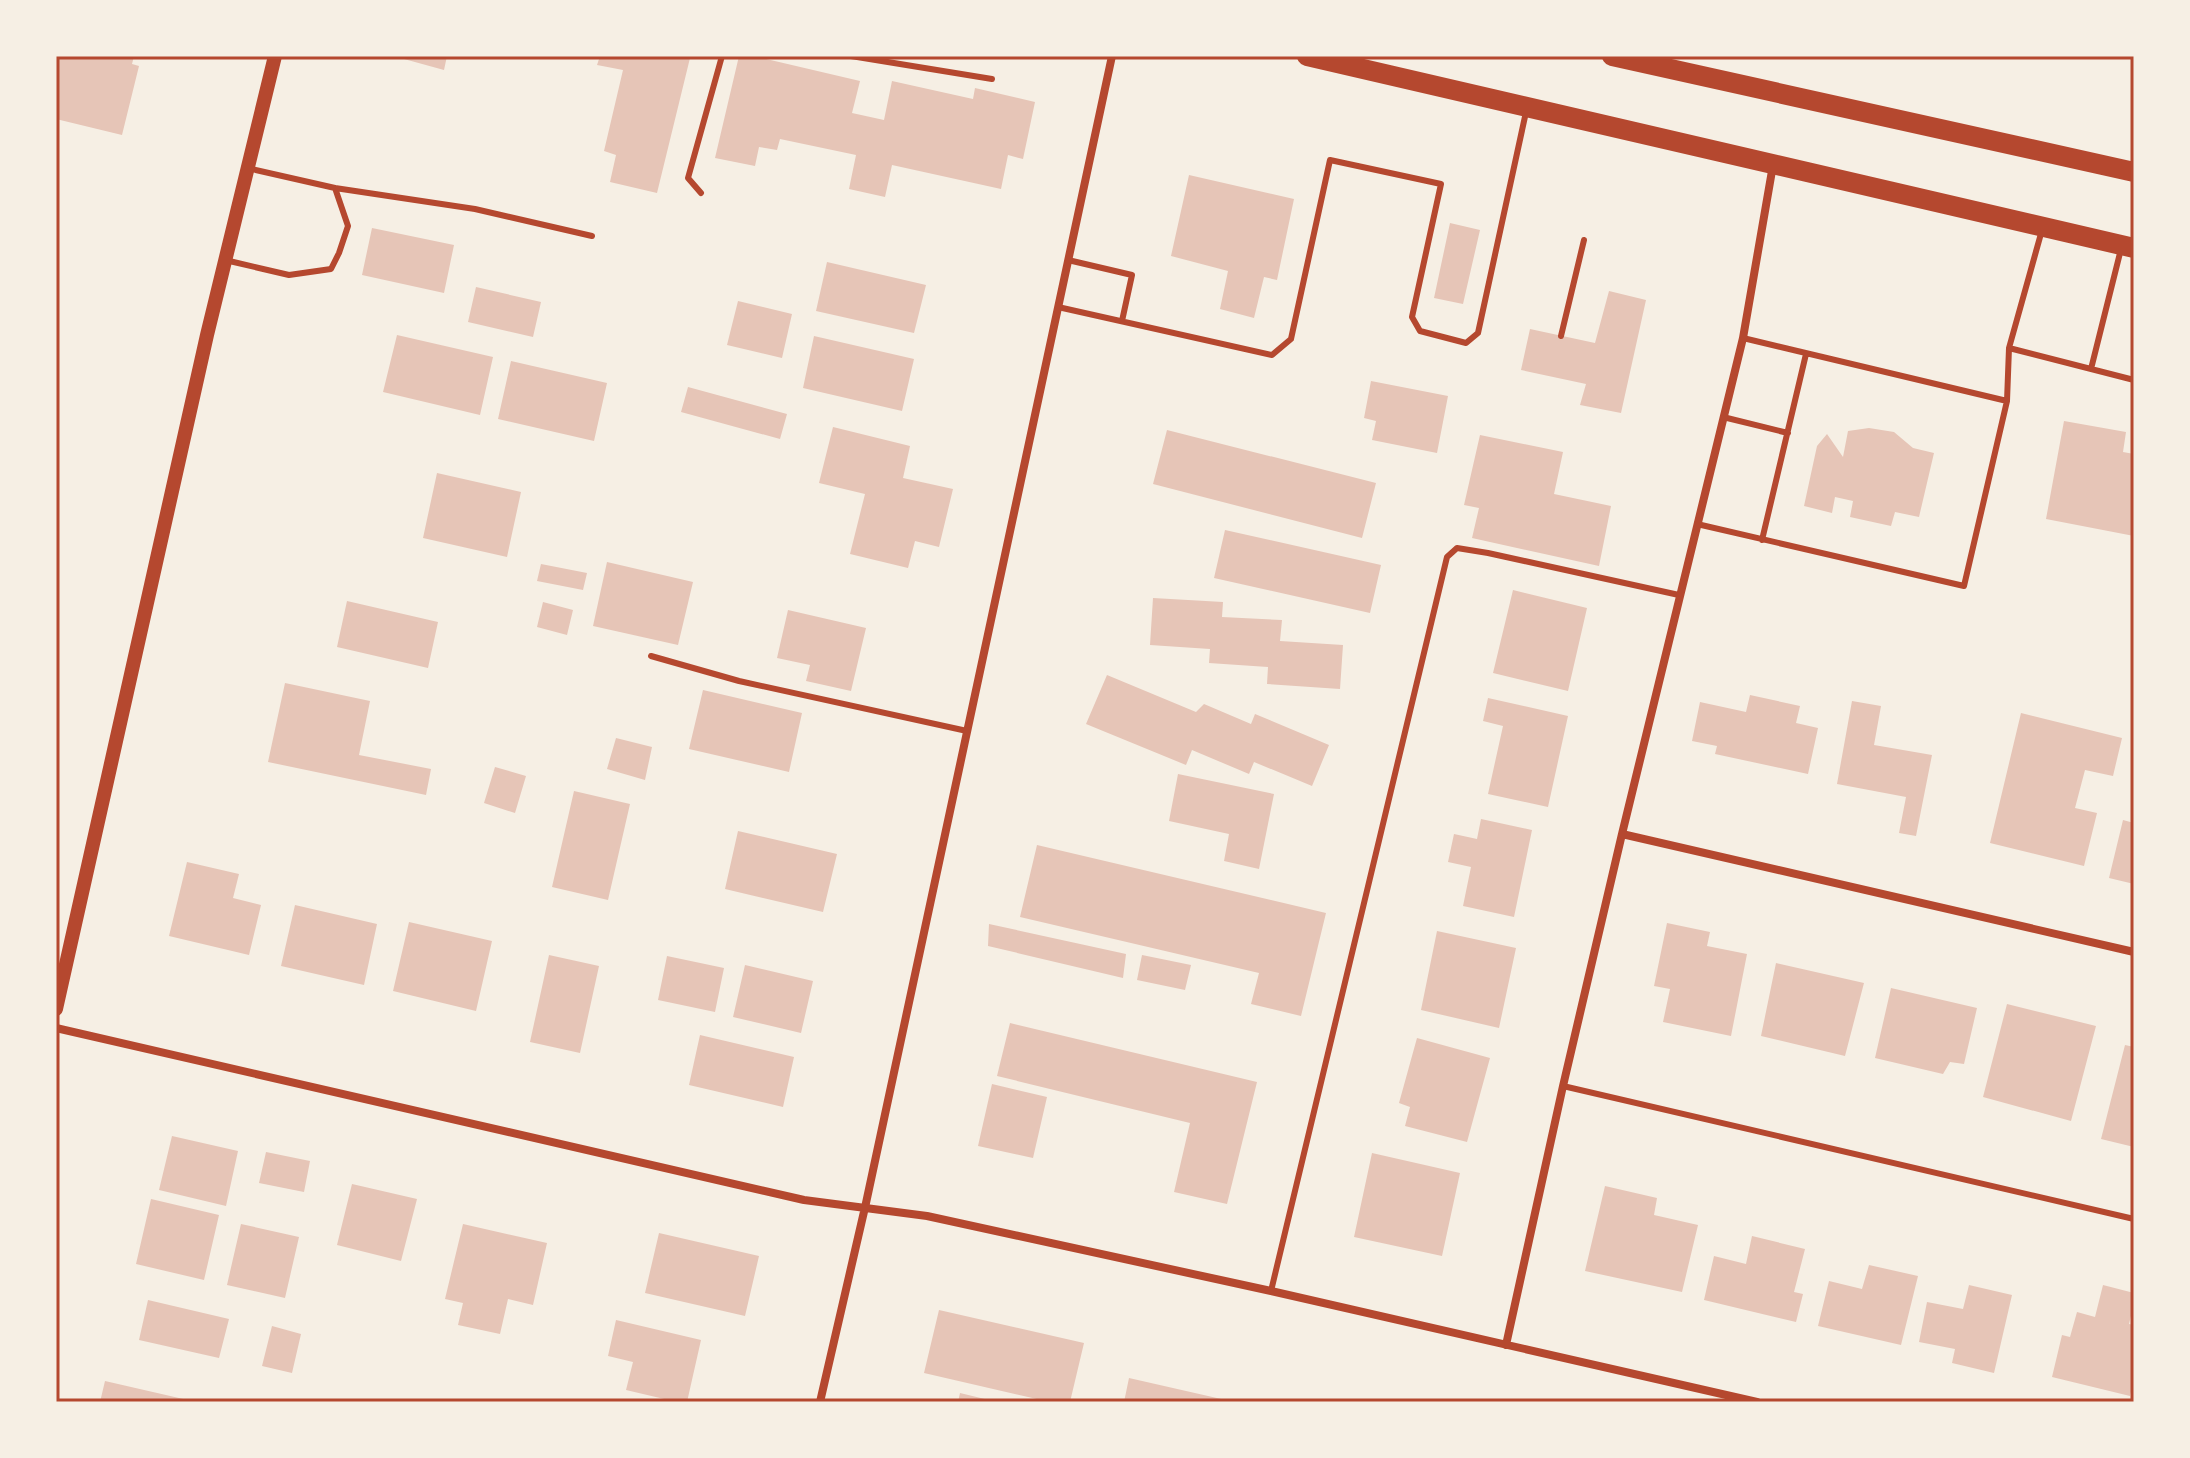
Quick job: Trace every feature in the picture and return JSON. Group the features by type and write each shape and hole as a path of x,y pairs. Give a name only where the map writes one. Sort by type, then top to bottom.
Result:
{"main road":[{"path":"1307,56 2128,247"},
{"path":"1612,56 2134,172"}],"street":[{"path":"56,1009 225,260 275,56"},
{"path":"820,1402 865,1208 1112,56"},
{"path":"1506,1345 1622,834 1743,338 1773,164"},
{"path":"1622,834 2134,952"},
{"path":"56,1028 789,1197 927,1216 1757,1402"}],"lane":[{"path":"701,193 688,178 722,56"},
{"path":"851,56 992,79"},
{"path":"1058,307 1272,355 1291,339 1330,160 1441,184 1412,317 1420,331 1466,343 1478,333 1528,107"},
{"path":"247,168 335,188 475,209 592,236"},
{"path":"225,260 289,275 331,269 348,226 335,188"},
{"path":"1697,524 1964,586 2007,401 2009,348 2042,227"},
{"path":"1561,336 1584,240"},
{"path":"2091,369 2128,247"},
{"path":"1068,260 1132,275 1122,321"},
{"path":"1743,338 2007,401"},
{"path":"2009,348 2134,380"},
{"path":"1762,540 1806,354"},
{"path":"1723,417 1788,433"},
{"path":"1271,1291 1447,557 1457,548 1488,553 1679,595"},
{"path":"651,656 739,681 967,731"},
{"path":"1563,1086 2134,1219"}],"building":[{"path":"56,56 134,56 132,64 139,66 122,135 56,119"},
{"path":"404,56 447,56 444,70 404,59"},
{"path":"600,56 690,58 657,193 610,182 616,155 604,151 623,70 597,65"},
{"path":"739,56 753,56 860,81 852,113 884,120 892,81 973,99 975,88 1035,102 1023,159 1008,155 1001,189 892,165 885,197 849,189 856,155 780,139 777,150 759,147 755,166 715,158"},
{"path":"1189,175 1294,199 1277,280 1264,277 1254,318 1220,309 1228,271 1171,256"},
{"path":"1450,223 1480,230 1463,304 1434,298"},
{"path":"372,228 454,245 444,293 362,275"},
{"path":"827,262 926,285 914,333 816,311"},
{"path":"476,287 541,302 533,337 468,322"},
{"path":"1609,291 1646,300 1621,413 1580,405 1586,384 1521,370 1530,329 1595,343"},
{"path":"738,301 792,314 782,358 727,345"},
{"path":"397,335 493,357 480,415 383,392"},
{"path":"814,336 914,359 902,411 803,388"},
{"path":"511,361 607,383 594,441 498,419"},
{"path":"1371,381 1448,396 1437,453 1372,440 1376,421 1364,418"},
{"path":"688,387 787,414 780,439 681,412"},
{"path":"2064,421 2126,432 2123,452 2134,454 2134,536 2046,519"},
{"path":"833,427 910,446 903,478 953,489 939,547 915,541 908,568 850,554 865,494 819,483"},
{"path":"1869,428 1894,432 1913,448 1934,453 1919,517 1895,512 1891,526 1850,517 1853,501 1835,497 1832,513 1804,506 1817,446 1827,434 1843,457 1848,431"},
{"path":"1167,430 1376,483 1362,538 1153,484"},
{"path":"1480,435 1563,452 1554,494 1611,506 1599,566 1472,538 1479,508 1464,505"},
{"path":"437,473 521,492 507,557 423,538"},
{"path":"1225,530 1381,565 1370,613 1214,578"},
{"path":"607,562 693,582 678,645 593,626"},
{"path":"541,564 587,573 583,590 537,581"},
{"path":"1513,590 1587,608 1568,691 1493,673"},
{"path":"1153,598 1223,602 1222,617 1282,620 1280,641 1343,645 1340,689 1267,684 1268,667 1209,663 1210,649 1150,645"},
{"path":"347,601 438,622 428,668 337,647"},
{"path":"543,602 573,610 567,635 537,627"},
{"path":"788,610 866,628 851,691 806,681 810,665 777,658"},
{"path":"1107,675 1196,712 1204,704 1251,724 1255,714 1329,745 1312,786 1254,762 1249,774 1192,750 1186,765 1086,724"},
{"path":"285,683 370,701 359,755 431,769 426,795 268,762"},
{"path":"703,690 802,713 789,772 689,749"},
{"path":"1750,695 1800,706 1796,723 1818,728 1808,774 1715,754 1717,746 1692,741 1700,702 1746,712"},
{"path":"1488,698 1568,716 1548,807 1488,794 1503,726 1483,721"},
{"path":"1852,701 1881,706 1874,745 1932,755 1916,836 1899,833 1906,797 1837,784"},
{"path":"2021,713 2122,738 2113,776 2085,770 2075,808 2097,813 2084,866 1990,843"},
{"path":"616,738 652,747 645,780 607,769"},
{"path":"495,767 526,776 515,813 484,803"},
{"path":"1178,774 1274,794 1259,869 1224,861 1229,834 1169,821"},
{"path":"574,791 630,804 608,900 552,887"},
{"path":"1481,819 1532,830 1514,917 1463,906 1471,867 1448,862 1454,834 1477,839"},
{"path":"2123,820 2134,823 2134,884 2109,878"},
{"path":"738,831 837,854 823,912 725,889"},
{"path":"1037,845 1326,913 1301,1016 1251,1004 1259,973 1020,917"},
{"path":"187,862 239,874 233,898 261,905 249,955 169,936"},
{"path":"295,905 377,924 364,985 281,966"},
{"path":"409,922 492,941 476,1011 393,991"},
{"path":"1667,923 1710,932 1707,946 1747,954 1731,1036 1663,1022 1670,989 1654,986"},
{"path":"989,924 1126,954 1123,978 988,946"},
{"path":"1437,931 1516,948 1499,1028 1421,1010"},
{"path":"549,955 599,966 580,1053 530,1042"},
{"path":"1142,955 1191,965 1185,990 1137,980"},
{"path":"667,956 724,968 715,1012 658,1000"},
{"path":"1776,963 1864,983 1845,1056 1761,1036"},
{"path":"745,965 813,981 801,1033 733,1017"},
{"path":"1891,988 1977,1008 1964,1064 1950,1062 1943,1074 1875,1058"},
{"path":"2007,1004 2096,1026 2071,1121 1983,1097"},
{"path":"1010,1023 1257,1082 1227,1204 1174,1192 1190,1123 997,1076"},
{"path":"700,1035 794,1057 783,1107 689,1085"},
{"path":"1417,1038 1490,1058 1467,1142 1405,1126 1410,1107 1399,1103"},
{"path":"2125,1045 2134,1047 2134,1147 2101,1139"},
{"path":"992,1084 1047,1097 1033,1158 978,1146"},
{"path":"172,1136 238,1151 226,1206 159,1190"},
{"path":"266,1152 310,1161 304,1192 259,1183"},
{"path":"1372,1153 1460,1173 1442,1256 1354,1237"},
{"path":"352,1184 417,1199 401,1261 337,1245"},
{"path":"1605,1186 1657,1198 1654,1215 1698,1225 1682,1292 1585,1271"},
{"path":"151,1199 219,1215 204,1280 136,1264"},
{"path":"241,1224 299,1237 285,1298 227,1285"},
{"path":"463,1224 547,1243 533,1305 508,1299 500,1334 458,1325 463,1303 445,1299"},
{"path":"659,1233 759,1256 745,1316 645,1293"},
{"path":"1752,1236 1805,1249 1794,1292 1803,1294 1796,1322 1704,1300 1714,1256 1746,1264"},
{"path":"1869,1265 1918,1276 1901,1345 1818,1326 1829,1281 1862,1289"},
{"path":"1969,1285 2012,1295 1994,1373 1952,1363 1955,1349 1919,1342 1927,1302 1963,1309"},
{"path":"2103,1285 2134,1293 2129,1324 2134,1325 2134,1378 2130,1396 2052,1377 2062,1335 2070,1337 2077,1312 2095,1317"},
{"path":"148,1300 229,1319 219,1358 139,1340"},
{"path":"939,1310 1084,1343 1070,1402 1050,1402 924,1373"},
{"path":"616,1320 701,1340 687,1402 626,1390 633,1362 608,1356"},
{"path":"272,1326 301,1334 292,1373 262,1366"},
{"path":"1129,1378 1230,1401 1124,1402"},
{"path":"105,1381 192,1401 100,1402"},
{"path":"960,1393 993,1401 958,1402"}]}
